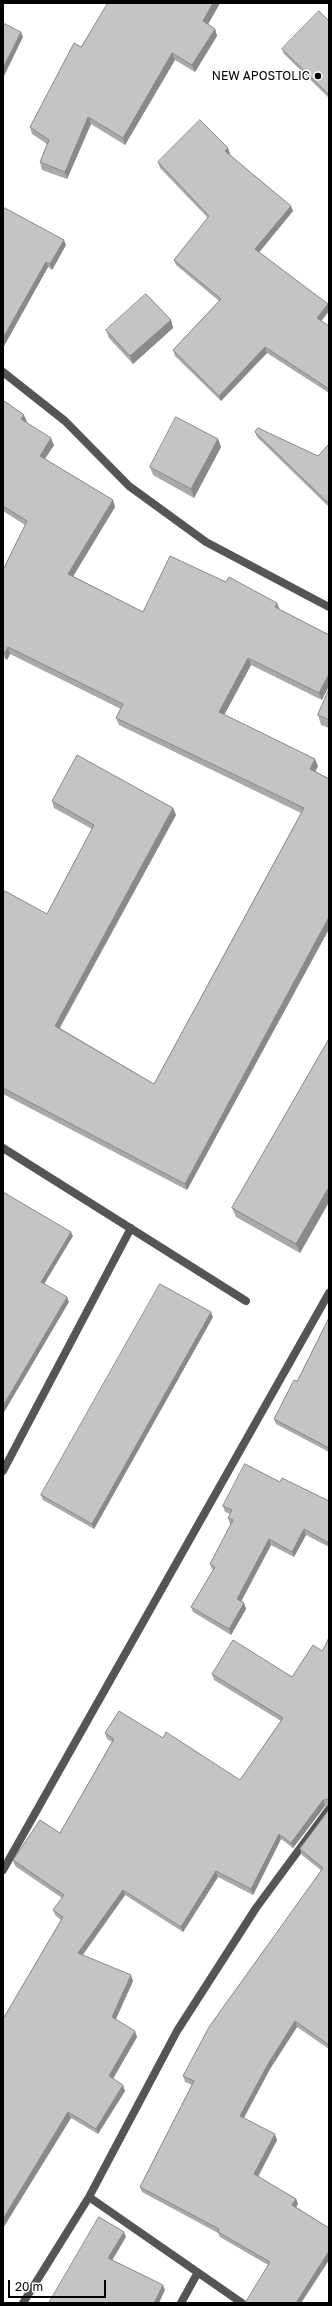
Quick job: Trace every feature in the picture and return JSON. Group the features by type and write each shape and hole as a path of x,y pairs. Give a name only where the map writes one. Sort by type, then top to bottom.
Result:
{"street":[{"path":"3,372 65,421 129,486 200,537 329,607"},
{"path":"3,1148 246,1301"},
{"path":"3,1471 131,1228"},
{"path":"3,1870 329,1293"},
{"path":"23,2303 89,2197 177,2031 256,1908 326,1820 329,1809"},
{"path":"89,2197 197,2274 242,2303"},
{"path":"181,2303 197,2274"}],"building":[{"path":"108,3 213,3 203,21 215,29 192,65 172,53 123,138 88,117 65,172 40,162 49,140 30,127 74,43 81,47"},
{"name":"NEW APOSTOLIC","path":"319,11 329,21 329,95 282,49"},
{"path":"3,23 21,32 3,68"},
{"path":"200,120 228,148 225,151 291,206 255,249 328,304 317,318 329,326 329,389 265,347 219,396 173,350 221,299 174,260 209,216 158,162"},
{"path":"3,207 64,240 50,264 46,262 3,338"},
{"path":"146,294 171,320 130,356 106,330"},
{"path":"3,400 24,415 21,419 51,438 40,456 113,500 68,574 143,612 170,556 226,582 229,577 277,603 275,607 329,635 329,674 319,693 248,658 219,712 315,759 310,769 329,779 329,917 185,1184 3,1088 3,895 5,891 47,914 94,825 52,801 77,755 173,808 55,1026 154,1084 304,808 116,718 123,704 8,647 5,653 3,652 3,570 27,521 3,506"},
{"path":"176,417 218,439 191,489 150,467"},
{"path":"258,428 318,456 329,444 329,502 326,501 255,432"},
{"path":"329,689 329,720 318,715"},
{"path":"329,1039 329,1187 296,1244 232,1208"},
{"path":"3,1192 71,1232 41,1282 67,1297 3,1406"},
{"path":"160,1284 211,1312 92,1524 41,1495"},
{"path":"329,1318 329,1448 274,1419 294,1380 297,1381"},
{"path":"245,1464 280,1482 282,1478 329,1501 329,1543 304,1529 292,1552 269,1539 237,1599 244,1603 229,1629 191,1607 215,1567 210,1564 233,1520 228,1518 232,1510 223,1506"},
{"path":"329,1638 329,1799 323,1800 291,1843 279,1834 251,1889 216,1871 181,1927 123,1890 78,1953 131,1975 112,2017 135,2031 109,2076 123,2085 96,2129 68,2112 3,2219 3,2019 63,1917 53,1910 64,1895 13,1860 40,1820 60,1833 114,1739 105,1733 119,1711 163,1738 166,1732 240,1780 283,1718 212,1674 233,1640 292,1677 313,1645 322,1651"},
{"path":"329,1810 329,2045 295,2021 268,2064 240,2116 275,2134 254,2174 296,2199 292,2205 329,2228 329,2251 296,2303 245,2303 270,2262 218,2232 219,2229 140,2187 194,2081 183,2076 209,2027 323,1868 300,1849"},
{"path":"99,2217 124,2232 108,2258 163,2285 154,2303 49,2303"}],"place":[{"name":"NEW APOSTOLIC","path":"318,76"}]}
